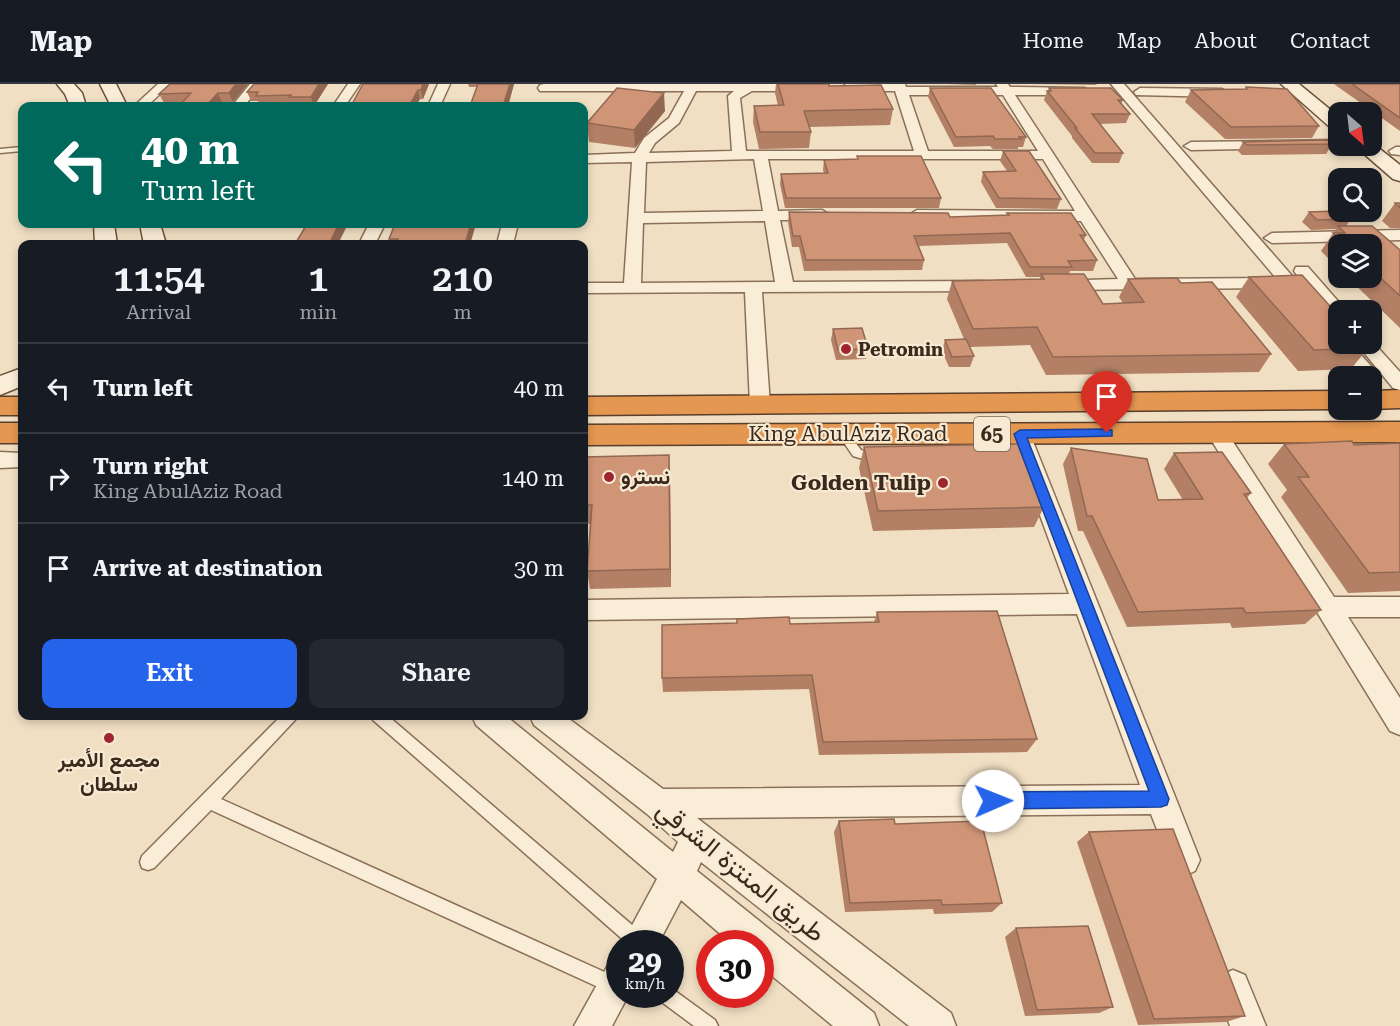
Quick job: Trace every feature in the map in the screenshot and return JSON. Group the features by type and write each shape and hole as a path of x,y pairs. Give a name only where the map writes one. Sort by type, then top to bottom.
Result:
{"highway":[{"path":"1382,400 1400,399"},
{"name":"King AbulAziz Road","path":"588,406 1328,400"},
{"path":"0,406 18,406"},
{"name":"King AbulAziz Road","path":"588,435 843,434 1019,442 1217,433 1400,432"},
{"path":"0,433 18,433"}],"main road":[{"path":"65,84 73,93 76,102"},
{"path":"108,84 117,102"},
{"path":"1295,89 1328,104"},
{"path":"1295,89 1328,116"},
{"path":"1382,140 1399,152"},
{"path":"1376,156 1400,175"},
{"path":"0,386 18,378"}],"street":[{"path":"145,102 165,84"},
{"path":"241,102 257,84"},
{"path":"342,102 354,84"},
{"path":"436,102 444,84"},
{"path":"739,155 734,96 750,86"},
{"path":"543,90 750,86 1004,87 1232,93"},
{"path":"632,287 639,159 649,141 674,120 692,87"},
{"path":"900,87 923,156"},
{"path":"1004,87 1130,285"},
{"path":"1121,89 1191,146 1206,162"},
{"path":"1121,89 1328,327"},
{"path":"1191,146 1328,144"},
{"path":"588,159 739,155 1047,155"},
{"path":"760,156 785,287"},
{"path":"636,218 840,215"},
{"path":"899,215 1086,216"},
{"path":"1328,235 1268,233 1328,301"},
{"path":"1382,236 1400,235"},
{"path":"1382,245 1393,255"},
{"path":"1047,285 1312,283"},
{"path":"588,288 999,286"},
{"path":"753,287 760,405"},
{"path":"1350,354 1360,366"},
{"path":"1374,354 1400,384"},
{"path":"1382,384 1400,395"},
{"path":"1217,433 1400,722"},
{"path":"1019,442 1085,604 1194,885"},
{"path":"0,460 18,460"},
{"path":"588,610 1085,604"},
{"path":"1327,607 1400,607"},
{"path":"491,720 606,813 743,930"},
{"name":"طريق المنتزة الشرقي","path":"549,720 658,804 697,839 939,1026"},
{"path":"658,804 1161,799"},
{"path":"646,930 697,839"},
{"path":"774,955 861,1026"},
{"path":"1223,961 1248,1026"},
{"path":"592,1026 606,1001"}],"lane":[{"path":"0,151 18,149"},
{"path":"843,434 857,453 874,459 885,459"},
{"path":"148,862 286,720"},
{"path":"383,720 624,930"},
{"path":"209,801 606,976"},
{"path":"684,1008 709,1026"}],"building":[{"path":"170,84 236,84 229,93 218,93 210,102 183,102 191,93 159,94"},
{"path":"254,84 319,84 311,97 289,97 291,95 256,96 258,92 247,92"},
{"path":"363,84 423,84 411,102 353,102"},
{"path":"478,84 510,84 504,102 471,102"},
{"path":"778,84 881,85 893,109 804,111 811,132 760,132 754,106 784,105"},
{"path":"1352,84 1400,84 1400,118 1382,105 1382,102 1377,102"},
{"path":"1246,87 1287,89 1319,126 1231,127 1191,90 1247,89"},
{"path":"617,88 664,93 634,130 588,122"},
{"path":"930,88 991,88 1026,137 995,139 993,136 956,137"},
{"path":"1049,88 1111,88 1123,100 1118,100 1130,114 1092,114 1123,153 1095,153 1047,91 1051,91"},
{"path":"1328,140 1328,144 1247,145 1243,142"},
{"path":"1003,151 1029,151 1061,199 999,198 983,172 1016,171"},
{"path":"857,156 921,156 941,198 786,198 781,174 828,173 824,160 858,159"},
{"path":"1328,211 1328,220 1317,220 1309,212"},
{"path":"789,212 948,213 950,217 1009,215 1007,213 1071,213 1086,235 1080,235 1097,260 1068,261 1072,267 1030,267 1010,233 914,236 924,260 806,260 800,236 793,236"},
{"path":"1338,226 1372,226 1381,234 1333,233 1345,233"},
{"path":"305,228 337,228 331,240 297,240"},
{"path":"393,228 470,228 466,240 389,239"},
{"path":"1382,235 1400,250 1400,296 1382,279"},
{"path":"1041,274 1084,274 1103,304 1144,302 1128,279 1177,278 1181,283 1212,282 1271,354 1053,357 1037,327 973,329 952,281 1044,279"},
{"path":"1302,275 1328,304 1328,349 1314,350 1249,277"},
{"path":"862,328 868,349 838,350 833,329"},
{"path":"966,339 974,356 952,357 945,340"},
{"path":"1352,441 1354,445 1400,443 1400,572 1369,573 1298,477 1309,477 1284,444"},
{"path":"1018,444 1044,507 878,511 864,447"},
{"path":"1071,448 1147,459 1158,500 1203,499 1174,453 1222,452 1251,493 1244,494 1321,610 1246,613 1243,608 1138,612 1092,516 1087,516"},
{"path":"669,455 670,569 588,571 592,505 588,505 588,457"},
{"path":"997,611 1037,739 823,742 812,675 662,678 662,625 737,623 737,619 789,617 790,624 879,622 877,612"},
{"path":"894,819 895,824 981,821 1002,903 942,905 941,900 850,903 839,821"},
{"path":"1173,829 1245,1016 1154,1019 1089,832"},
{"path":"1088,926 1113,1007 1037,1010 1016,928"}],"place":[{"name":"Petromin","path":"846,349"},
{"name":"نسترو","path":"609,477"},
{"name":"Golden Tulip","path":"943,483"},
{"name":"مجمع الأمير سلطان","path":"109,738"}],"route":[{"path":"993,801 1161,799 1020,434 1107,433"}]}
